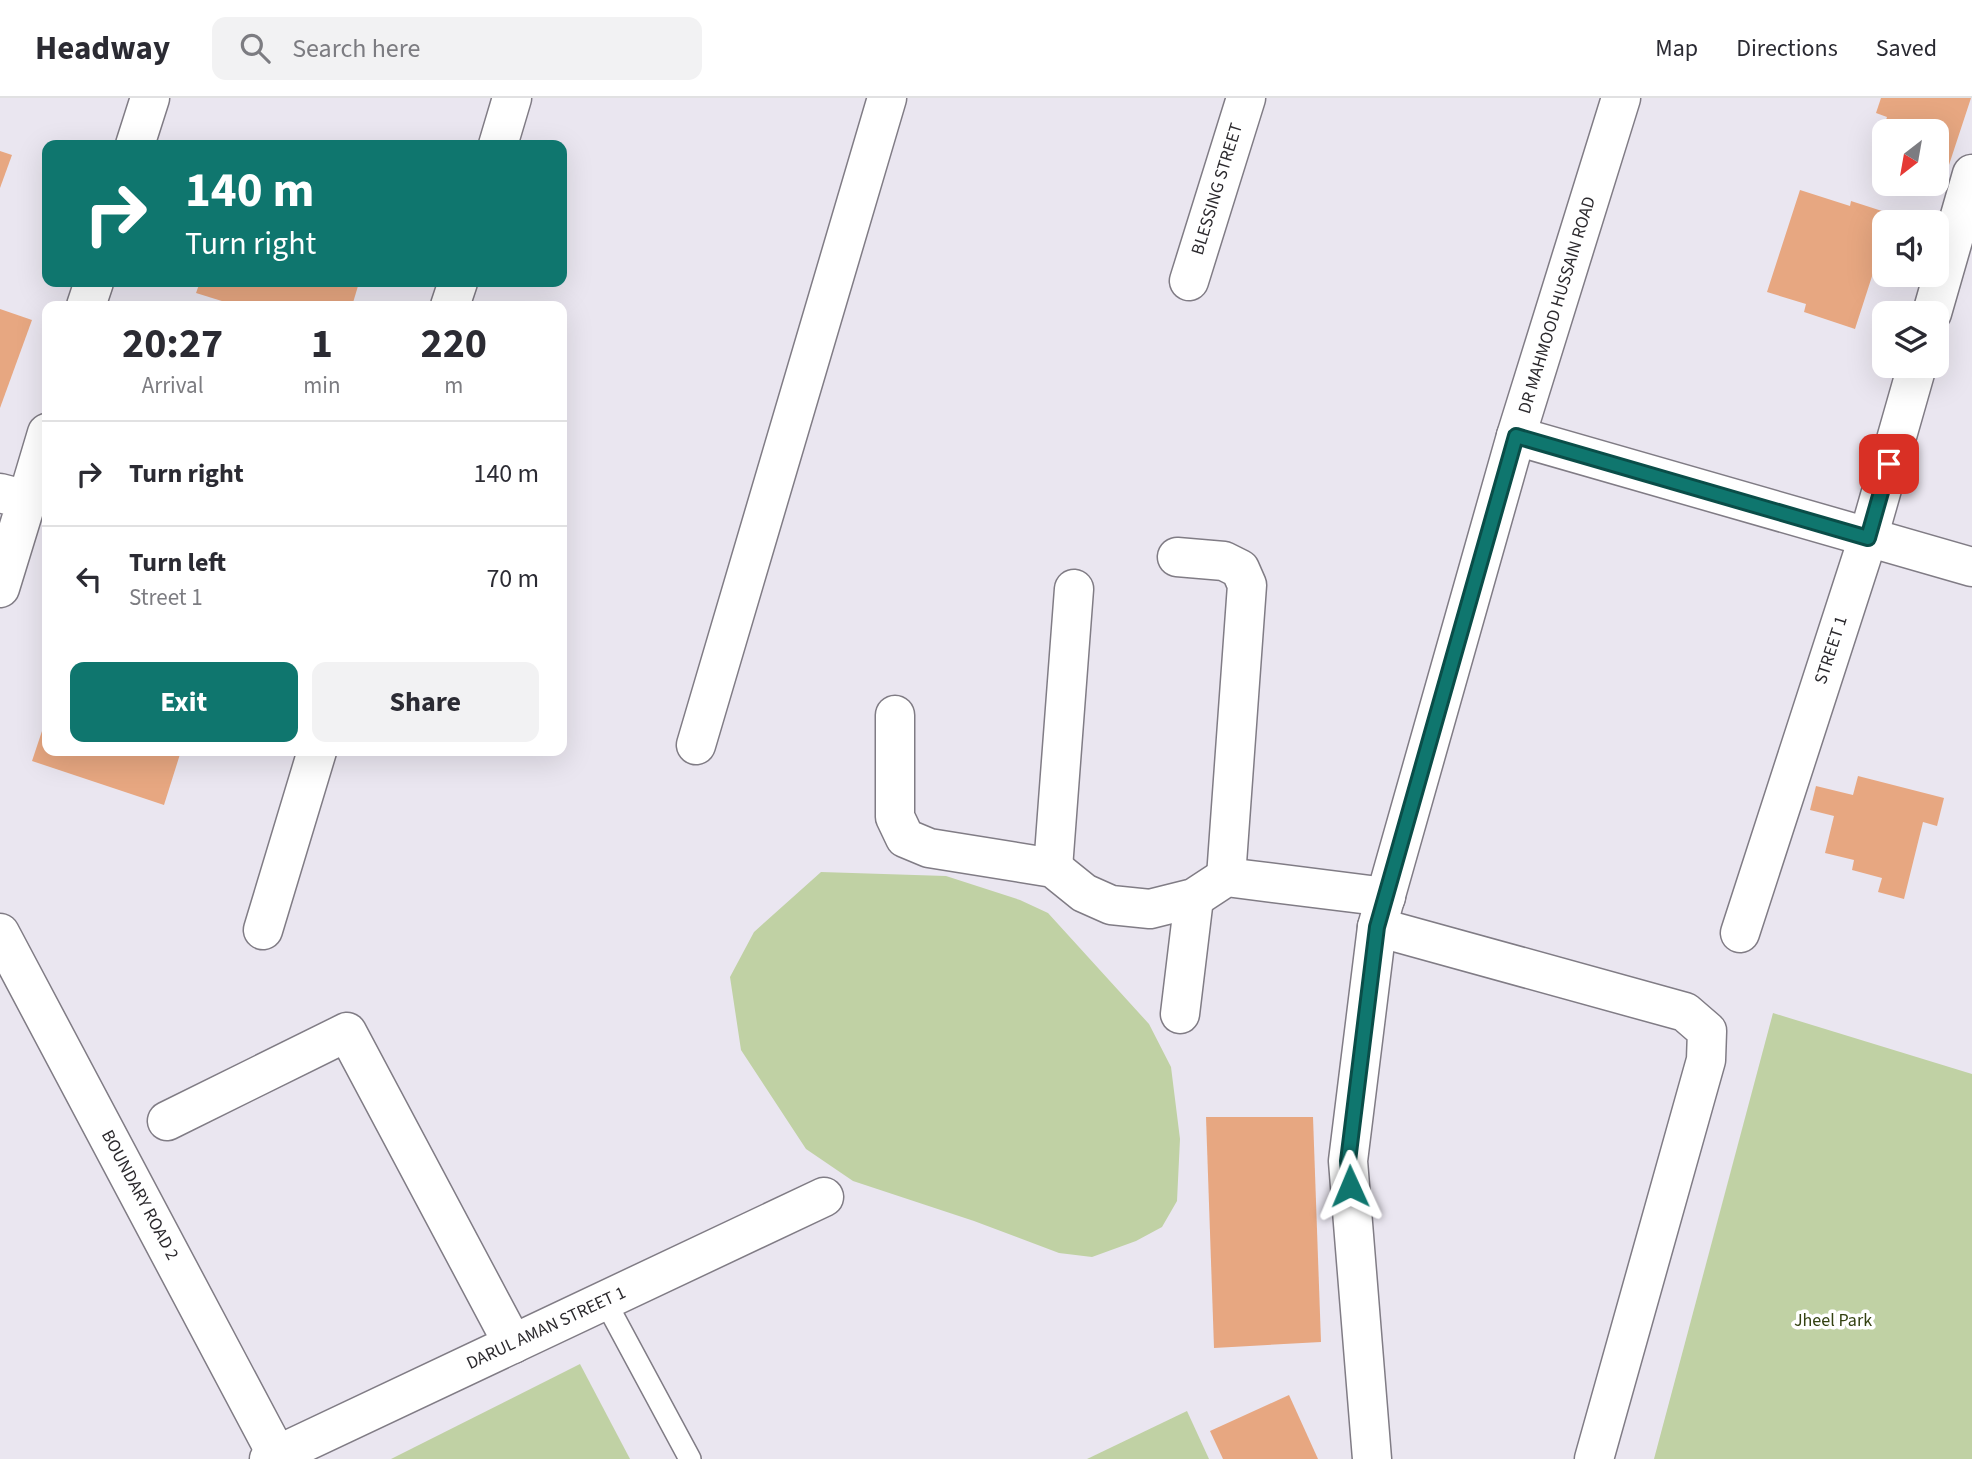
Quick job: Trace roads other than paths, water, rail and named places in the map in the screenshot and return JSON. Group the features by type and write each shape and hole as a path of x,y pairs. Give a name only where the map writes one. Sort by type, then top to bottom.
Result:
{"street":[{"path":"137,140 150,98"},
{"path":"499,140 512,98"},
{"path":"696,745 887,98"},
{"name":"BLESSING STREET","path":"1188,281 1246,98"},
{"name":"DR MAHMOOD HUSSAIN ROAD","path":"1372,1459 1348,1161 1382,912 1516,436 1620,98"},
{"path":"1935,301 1972,174"},
{"name":"STREET 1","path":"1740,933 1868,538 1914,378"},
{"path":"1516,436 1972,567"},
{"path":"2,566 13,496 42,442"},
{"path":"1177,557 1224,561 1240,569 1247,585 1226,877"},
{"path":"1053,868 1074,589"},
{"path":"895,715 895,817 905,838 929,848 1053,868 1084,892 1111,905 1150,909 1194,898 1226,877 1382,912 1685,1013 1707,1031 1706,1060 1594,1459"},
{"path":"264,930 316,756"},
{"path":"1180,1014 1194,898"},
{"name":"BOUNDARY ROAD 2","path":"5,953 275,1458"},
{"path":"167,1121 348,1032 513,1344"},
{"name":"DARUL AMAN STREET 1","path":"275,1458 824,1197"}],"lane":[{"path":"605,1301 690,1459"}],"park label":[{"name":"Jheel Park","path":"1833,1320"}]}
